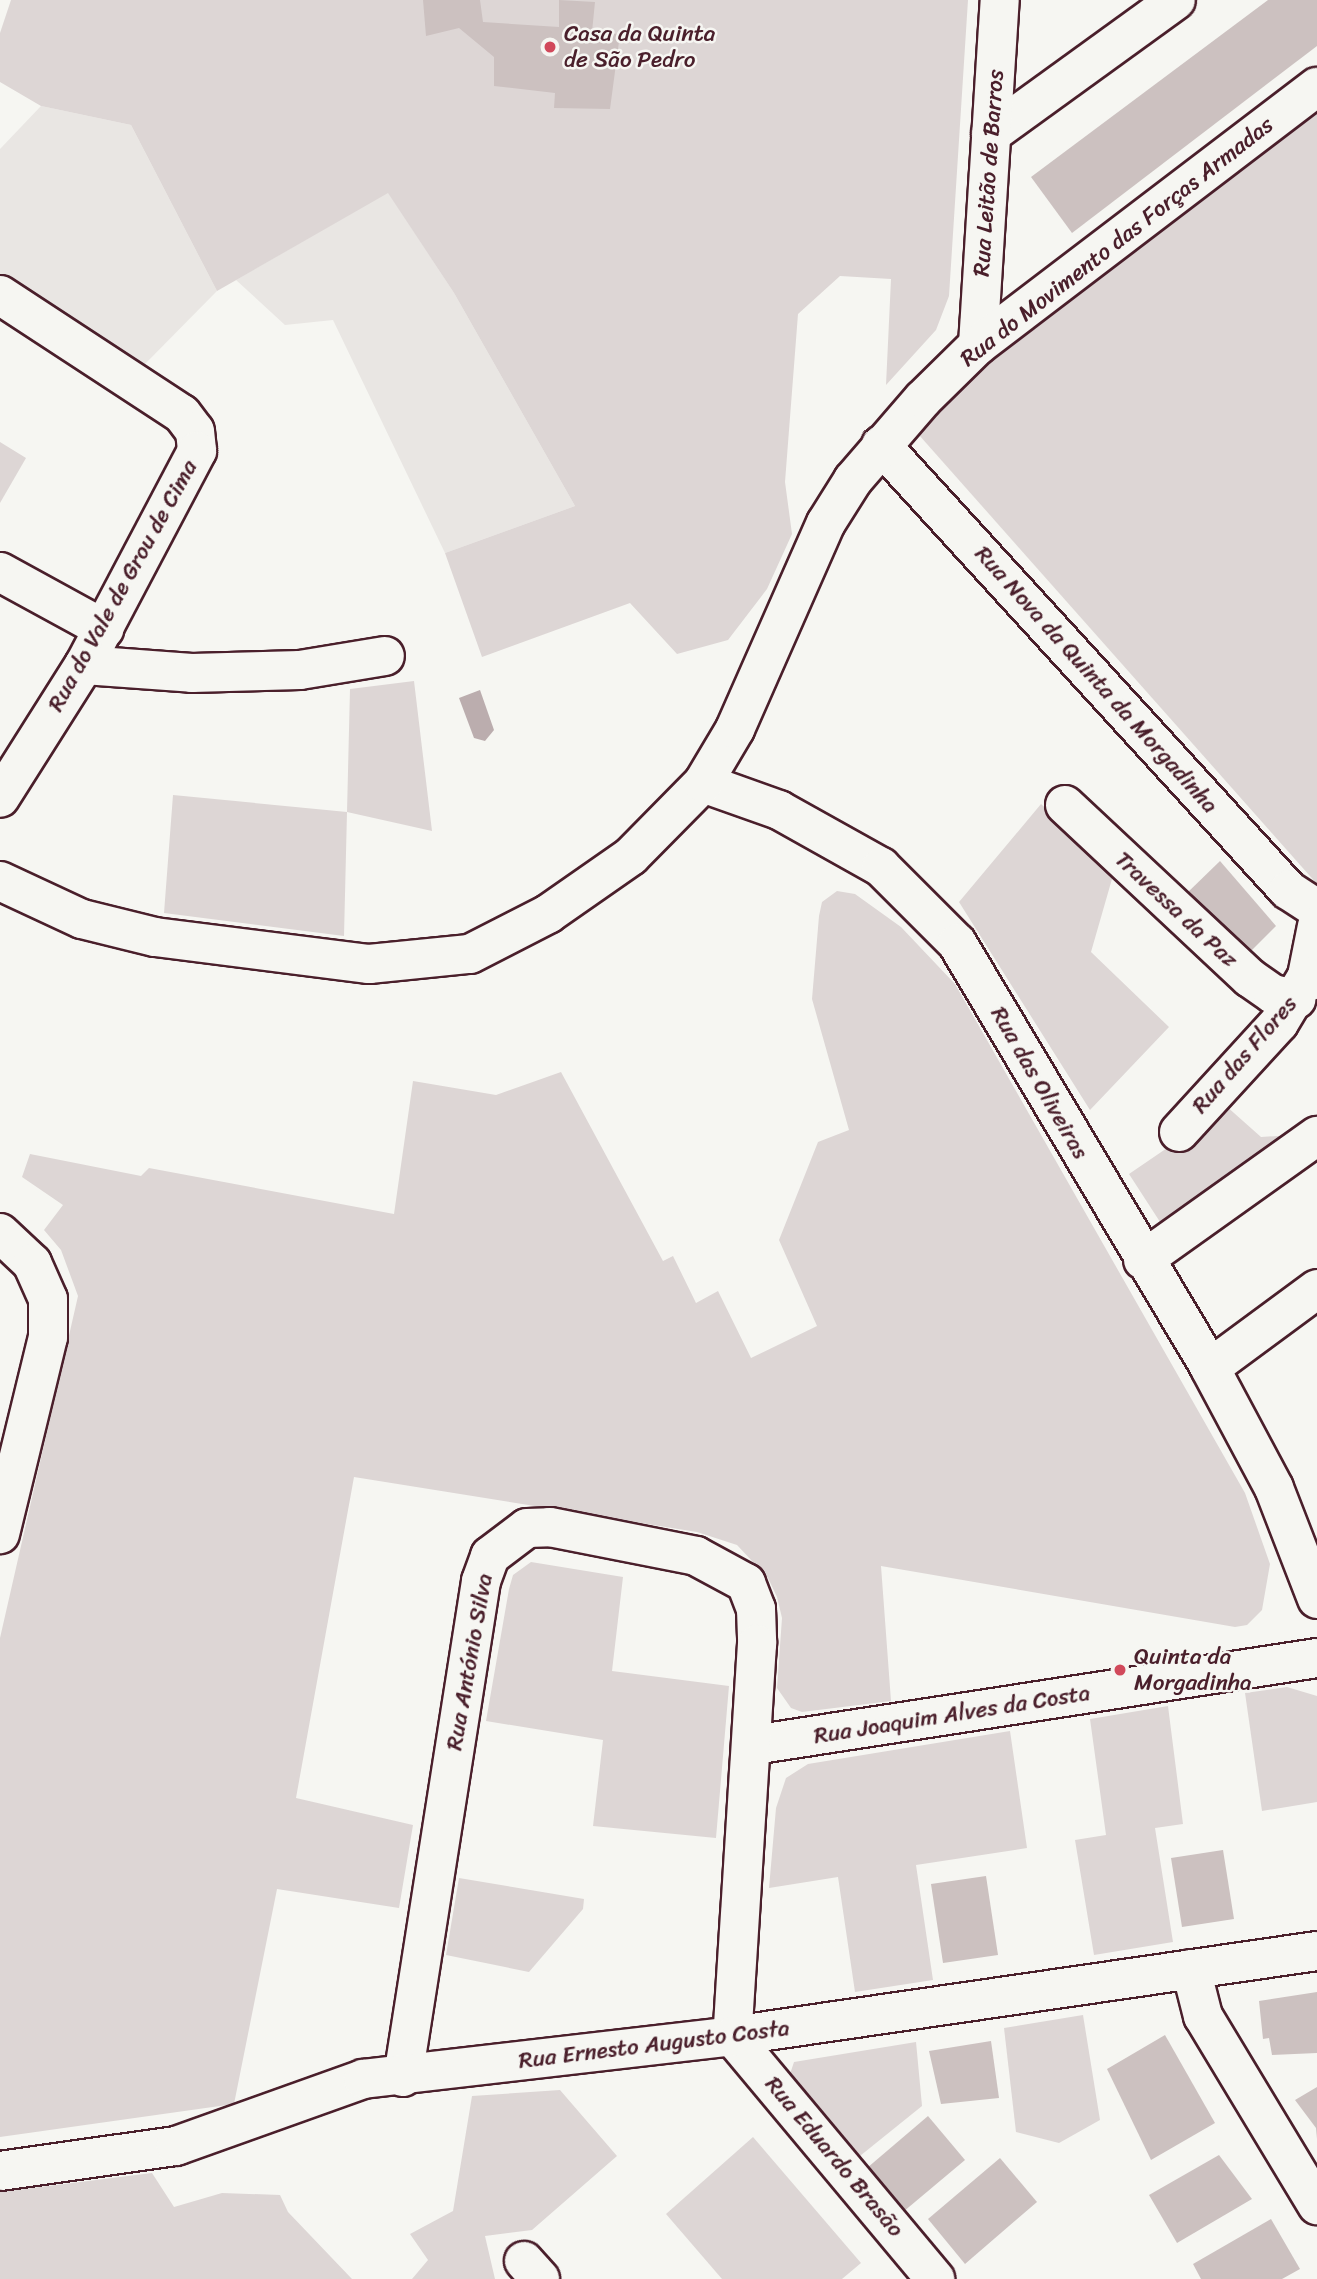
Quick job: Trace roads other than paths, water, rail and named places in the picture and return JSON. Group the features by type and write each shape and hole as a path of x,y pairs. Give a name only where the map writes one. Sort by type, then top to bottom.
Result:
{"street":[{"name":"Rua Leitão de Barros","path":"978,345 1000,0"},
{"path":"991,134 1176,0"},
{"name":"Rua do Movimento das Forças Armadas","path":"0,881 82,919 155,937 316,960 423,962 470,954 548,914 631,856 703,783 735,730 826,523 881,445 978,345 1317,87"},
{"name":"Rua do Vale de Grou de Cima","path":"0,295 182,414 195,431 191,471 84,665 0,799"},
{"name":"Rua Nova da Quinta da Morgadinha","path":"881,445 1289,890 1317,909"},
{"path":"0,572 104,629"},
{"path":"84,665 205,673 300,670 385,656"},
{"name":"Rua das Oliveiras","path":"703,783 779,810 881,867 957,943 1143,1260 1210,1368 1274,1488 1317,1599"},
{"name":"Travessa da Paz","path":"1065,806 1250,978 1273,994 1307,985"},
{"path":"1307,985 1317,926"},
{"name":"Rua das Flores","path":"1179,1132 1307,985"},
{"path":"1143,1260 1317,1136"},
{"path":"0,1233 32,1263 48,1299 48,1336 6,1486 0,1534"},
{"path":"1210,1368 1317,1289"},
{"name":"Rua das Oliveiras","path":"1274,1488 1317,1539"},
{"name":"Rua António Silva","path":"403,2077 481,1581 490,1556 507,1539 527,1528 550,1527 696,1556 746,1583 756,1609 753,1745 732,2036"},
{"name":"Rua Joaquim Alves da Costa","path":"753,1745 1317,1658"},
{"name":"Rua Ernesto Augusto Costa","path":"0,2171 176,2146 363,2079 403,2077 732,2036 1317,1951"},
{"path":"1191,1969 1203,2016 1317,2205"},
{"name":"Rua Eduardo Brasão","path":"732,2036 935,2279"}],"place":[{"name":"Casa da Quinta de São Pedro","path":"550,47"},
{"name":"Quinta da Morgadinha","path":"1120,1670"}]}
